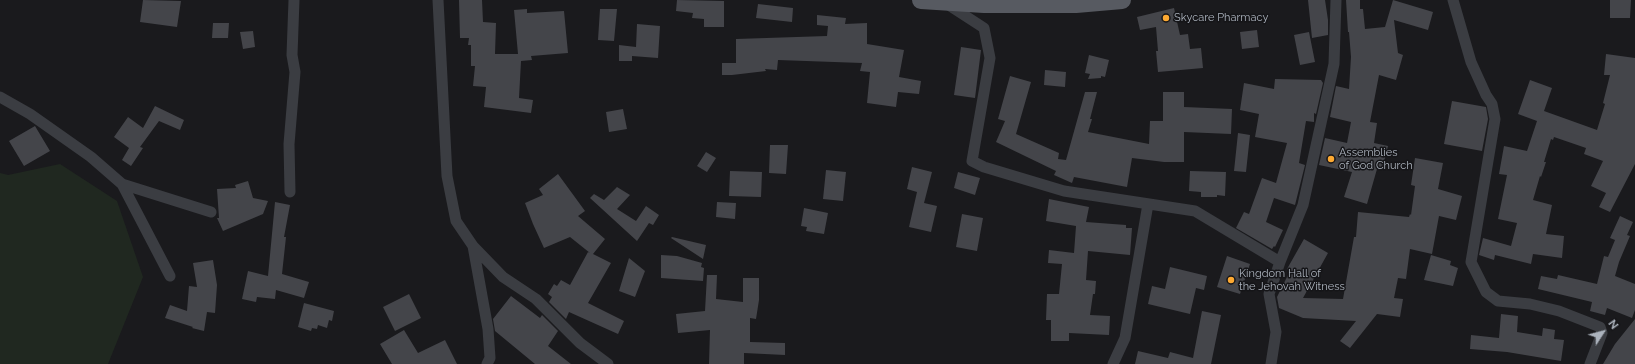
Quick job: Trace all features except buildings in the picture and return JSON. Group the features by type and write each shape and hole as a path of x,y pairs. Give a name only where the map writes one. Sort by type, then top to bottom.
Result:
{"main road":[{"path":"921,0 944,2 1076,4 1122,0"}],"street":[{"path":"290,192 289,144 295,72 292,55 294,0"},
{"path":"438,0 447,176 456,221 473,246 504,277 536,299 580,343 608,364"},
{"path":"1271,364 1276,332 1269,294 1303,205 1334,64 1336,0"},
{"path":"1453,0 1471,62 1486,95 1492,104 1495,119 1471,262 1486,292 1498,301 1530,304 1559,311 1600,327 1602,333 1590,364"},
{"path":"944,2 984,28 990,58 972,161 984,167 1064,191 1195,212 1280,262"},
{"path":"0,97 30,114 91,157 122,184 170,276"},
{"path":"122,184 211,212"},
{"path":"1113,364 1125,338 1148,204"},
{"path":"473,246 488,330 490,358 487,364"}],"shaded area":[{"path":"60,164 117,201 143,277 108,364 0,364 0,173 8,175"}],"place":[{"name":"Skycare Pharmacy","path":"1166,18"},
{"name":"Assemblies of God Church","path":"1331,159"},
{"name":"Kingdom Hall of the Jehovah Witness","path":"1231,280"}]}
